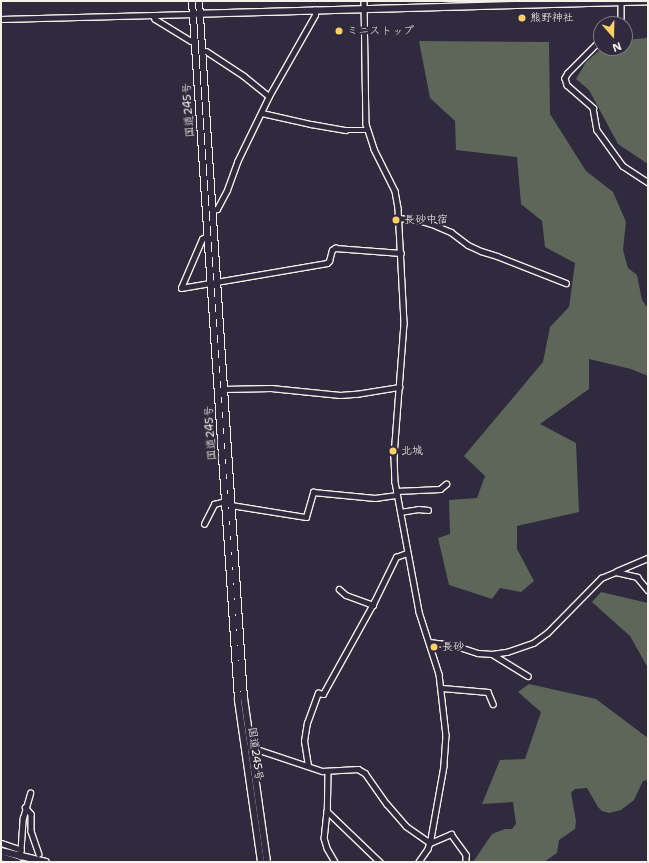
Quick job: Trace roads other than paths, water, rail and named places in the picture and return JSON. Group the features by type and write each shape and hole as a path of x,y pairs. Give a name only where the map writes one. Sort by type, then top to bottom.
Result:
{"highway":[{"name":"国道245号","path":"192,1 210,282 247,747 261,862"},
{"name":"国道245号","path":"199,1 217,280 228,504"},
{"name":"国道245号","path":"247,747 267,862"}],"main road":[{"path":"193,14 648,1"},
{"path":"1,851 19,860"},
{"path":"1,857 46,862"}],"street":[{"path":"364,1 364,107 367,130 395,191 399,218 404,323 394,456 397,493 419,612 437,665 442,688 445,748 430,843 419,862"},
{"path":"621,2 622,16"},
{"path":"212,210 217,208 227,190 237,162 269,96 315,15 315,10"},
{"path":"153,14 155,19 191,41"},
{"path":"1,19 193,14"},
{"path":"593,48 568,73 565,78 567,85 593,108 597,130 624,166 648,182"},
{"path":"206,50 244,76 269,96"},
{"path":"262,113 345,130 367,130"},
{"path":"399,218 432,224 451,232 468,245 481,251 566,283"},
{"path":"207,236 202,239 181,288 217,280 327,263 332,250 335,248 401,252"},
{"path":"223,389 271,388 340,395 399,387"},
{"path":"204,524 214,504 228,504 306,517 314,492 375,498 397,493 440,489 446,484"},
{"path":"400,512 418,509 428,510"},
{"path":"308,766 304,741 307,723 318,693 323,694 372,605 396,556 407,553"},
{"path":"429,642 453,645 478,653 492,654 519,649 533,644 547,633 601,578 648,558"},
{"path":"616,572 637,577 648,590"},
{"path":"339,589 346,595 372,605"},
{"path":"492,654 528,676"},
{"path":"442,688 488,692 493,704"},
{"path":"247,747 328,772 358,769 365,773 397,817 430,843"},
{"path":"328,772 327,811 324,838 327,848 336,862"},
{"path":"19,860 23,818 30,793"},
{"path":"25,807 31,814 31,831 39,854"},
{"path":"327,811 380,862"},
{"path":"430,843 451,834 466,855 466,862"},
{"path":"1,843 21,850"}],"place":[{"name":"熊野神社","path":"522,18"},
{"name":"ミニストップ","path":"339,31"},
{"name":"長砂中宿","path":"396,220"},
{"name":"北城","path":"393,451"},
{"name":"長砂","path":"434,647"}]}
